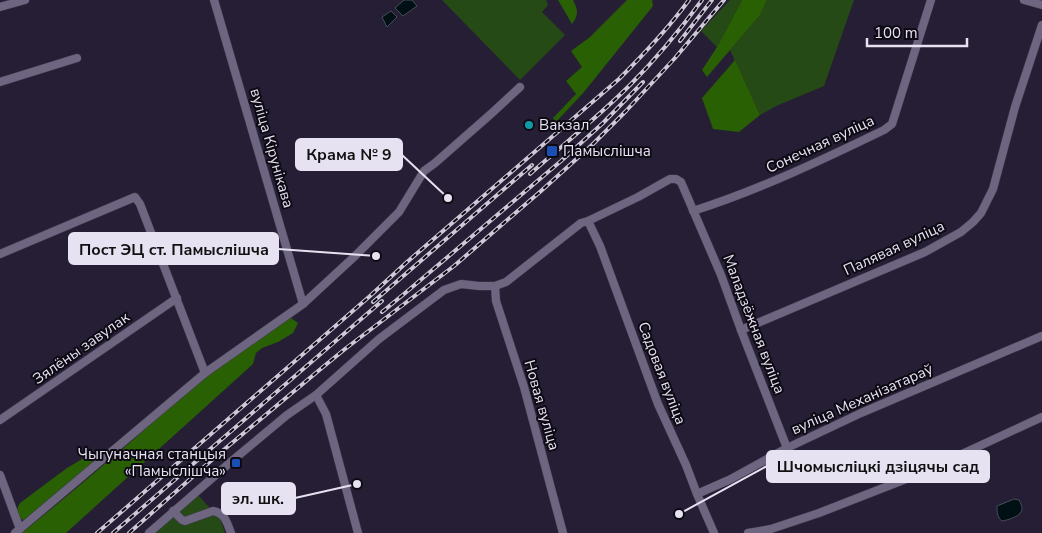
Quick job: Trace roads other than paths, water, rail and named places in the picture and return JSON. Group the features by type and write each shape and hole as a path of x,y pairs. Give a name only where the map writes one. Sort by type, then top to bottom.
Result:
{"street":[{"path":"0,7 25,0"},
{"name":"вуліца Кірунікава","path":"214,0 303,304"},
{"name":"Сонечная вуліца","path":"693,211 797,172 884,130 892,124 931,0"},
{"path":"1024,0 1042,5"},
{"name":"Палявая вуліца","path":"741,330 925,252 961,232 973,222 981,213 993,188 1015,107 1042,25"},
{"path":"0,82 77,58"},
{"path":"0,476 17,531 205,373 303,304 399,212 424,171 520,87"},
{"name":"Маладзёжная вуліца","path":"588,221 670,179 676,178 681,182 722,275 741,330 788,448"},
{"path":"0,254 135,197 140,204 205,373"},
{"path":"149,533 287,415 316,395 380,339 444,290 461,284 494,286 506,282 572,229 588,221"},
{"name":"Садовая вуліца","path":"588,221 600,246 658,404 714,533"},
{"name":"Новая вуліца","path":"494,286 496,300 524,387 563,533"},
{"name":"Зялёны завулак","path":"0,420 177,298"},
{"name":"вуліца Механізатараў","path":"697,494 731,479 788,448 861,413 1042,336"},
{"path":"316,395 326,414 358,533"},
{"path":"748,533 771,529 819,513 919,474 1042,417"},
{"path":"174,511 185,521 213,511 221,513 226,518 231,533"}],"railway":[{"path":"97,533 619,79 656,41 689,0"},
{"path":"530,174 594,119 650,65 702,0"},
{"path":"680,41 712,0"},
{"path":"129,533 214,458 323,367 454,266 541,191 626,111 675,58 724,0"},
{"path":"382,312 561,161 603,123 643,82"},
{"path":"373,302 532,165"},
{"path":"113,533 382,301"}],"place":[{"name":"Вакзал","path":"529,125"},
{"name":"Памыслішча","path":"552,151"},
{"name":"Крама № 9","path":"448,198"},
{"name":"Пост ЭЦ ст. Памыслішча","path":"376,256"},
{"name":"Чыгуначная станцыя «Памыслішча»","path":"236,463"},
{"name":"эл. шк.","path":"357,484"},
{"name":"Шчомысліцкі дзіцячы сад","path":"679,514"}]}
